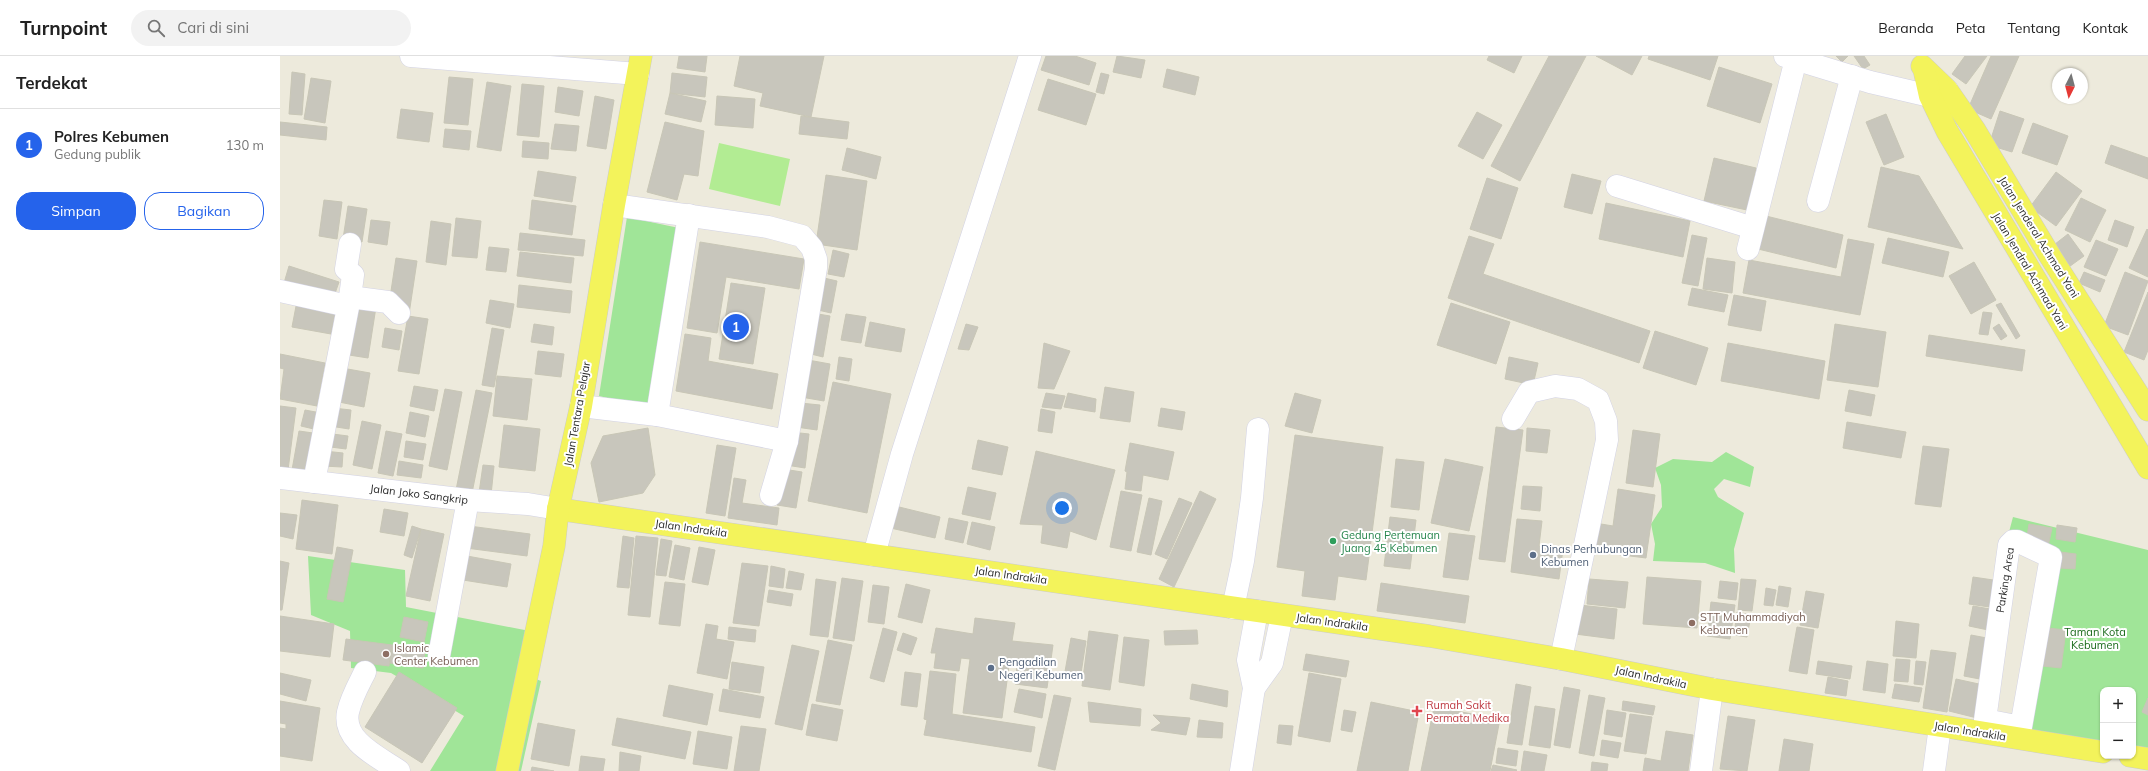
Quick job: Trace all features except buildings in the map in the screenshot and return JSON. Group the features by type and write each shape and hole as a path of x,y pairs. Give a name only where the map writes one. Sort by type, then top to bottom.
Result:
{"main road":[{"name":"Jalan Jenderal Achmad Yani","path":"1920,62 1938,93 1974,129 2050,256 2148,410"},
{"name":"Jalan Tentara Pelajar","path":"507,771 554,546 558,509 581,406 582,387 640,65"},
{"name":"Jalan Jendral Achmad Yani","path":"1938,93 1948,131 2148,468"},
{"name":"Jalan Indrakila","path":"558,509 1429,636 1561,659 1712,689 1940,726 2002,730 2100,751"},
{"path":"2136,757 2148,759"}],"street":[{"path":"412,56 640,65"},
{"path":"874,555 902,454 1030,56"},
{"path":"1748,249 1790,58 1852,76 1938,93"},
{"path":"1818,201 1852,76"},
{"path":"1617,186 1753,228"},
{"path":"614,205 768,227 802,236 812,248 816,259 816,268 787,440 771,495"},
{"path":"657,415 689,215"},
{"path":"314,482 353,275 346,269 350,244"},
{"path":"280,292 349,301 388,302 399,314"},
{"path":"1513,419 1529,392 1556,386 1578,389 1598,400 1606,421 1607,440 1561,659"},
{"path":"581,406 657,415 787,440"},
{"path":"1233,608 1243,560 1252,498 1258,429"},
{"name":"Jalan Joko Sangkrip","path":"280,478 468,500 528,504 558,509"},
{"path":"438,656 468,500"},
{"name":"Parking Area","path":"2013,541 2017,541 2051,557 2023,726 2002,730 1985,719 2009,545 2013,541"},
{"path":"1241,771 1254,688 1248,660 1257,611"},
{"path":"1254,688 1272,663 1282,615"},
{"path":"365,672 348,710 347,722 352,736 399,771"},
{"path":"1701,771 1712,689"},
{"path":"1934,771 1940,726"}],"green space":[{"path":"719,143 790,159 780,206 709,189"},
{"path":"627,217 679,228 653,409 599,396"},
{"path":"1726,452 1754,467 1750,487 1724,479 1714,489 1718,497 1744,513 1734,549 1735,573 1705,563 1653,561 1655,544 1651,524 1662,507 1661,485 1655,468 1673,459 1712,462"},
{"name":"Taman Kota Kebumen","path":"2013,517 2148,550 2148,751 2136,749 2136,687 2100,687 2100,742 2029,730 2055,554 2009,532"},
{"path":"308,556 405,570 406,607 545,634 536,679 541,681 521,771 430,771 464,716 391,673 351,668 350,631 311,615"}],"place":[{"name":"Polres Kebumen","path":"736,327"},
{"name":"Gedung Pertemuan Juang 45 Kebumen","path":"1333,541"},
{"name":"Dinas Perhubungan Kebumen","path":"1533,555"},
{"name":"STT Muhammadiyah Kebumen","path":"1692,623"},
{"name":"Islamic Center Kebumen","path":"386,654"},
{"name":"Pengadilan Negeri Kebumen","path":"991,668"},
{"name":"Rumah Sakit Permata Medika","path":"1417,711"}]}
